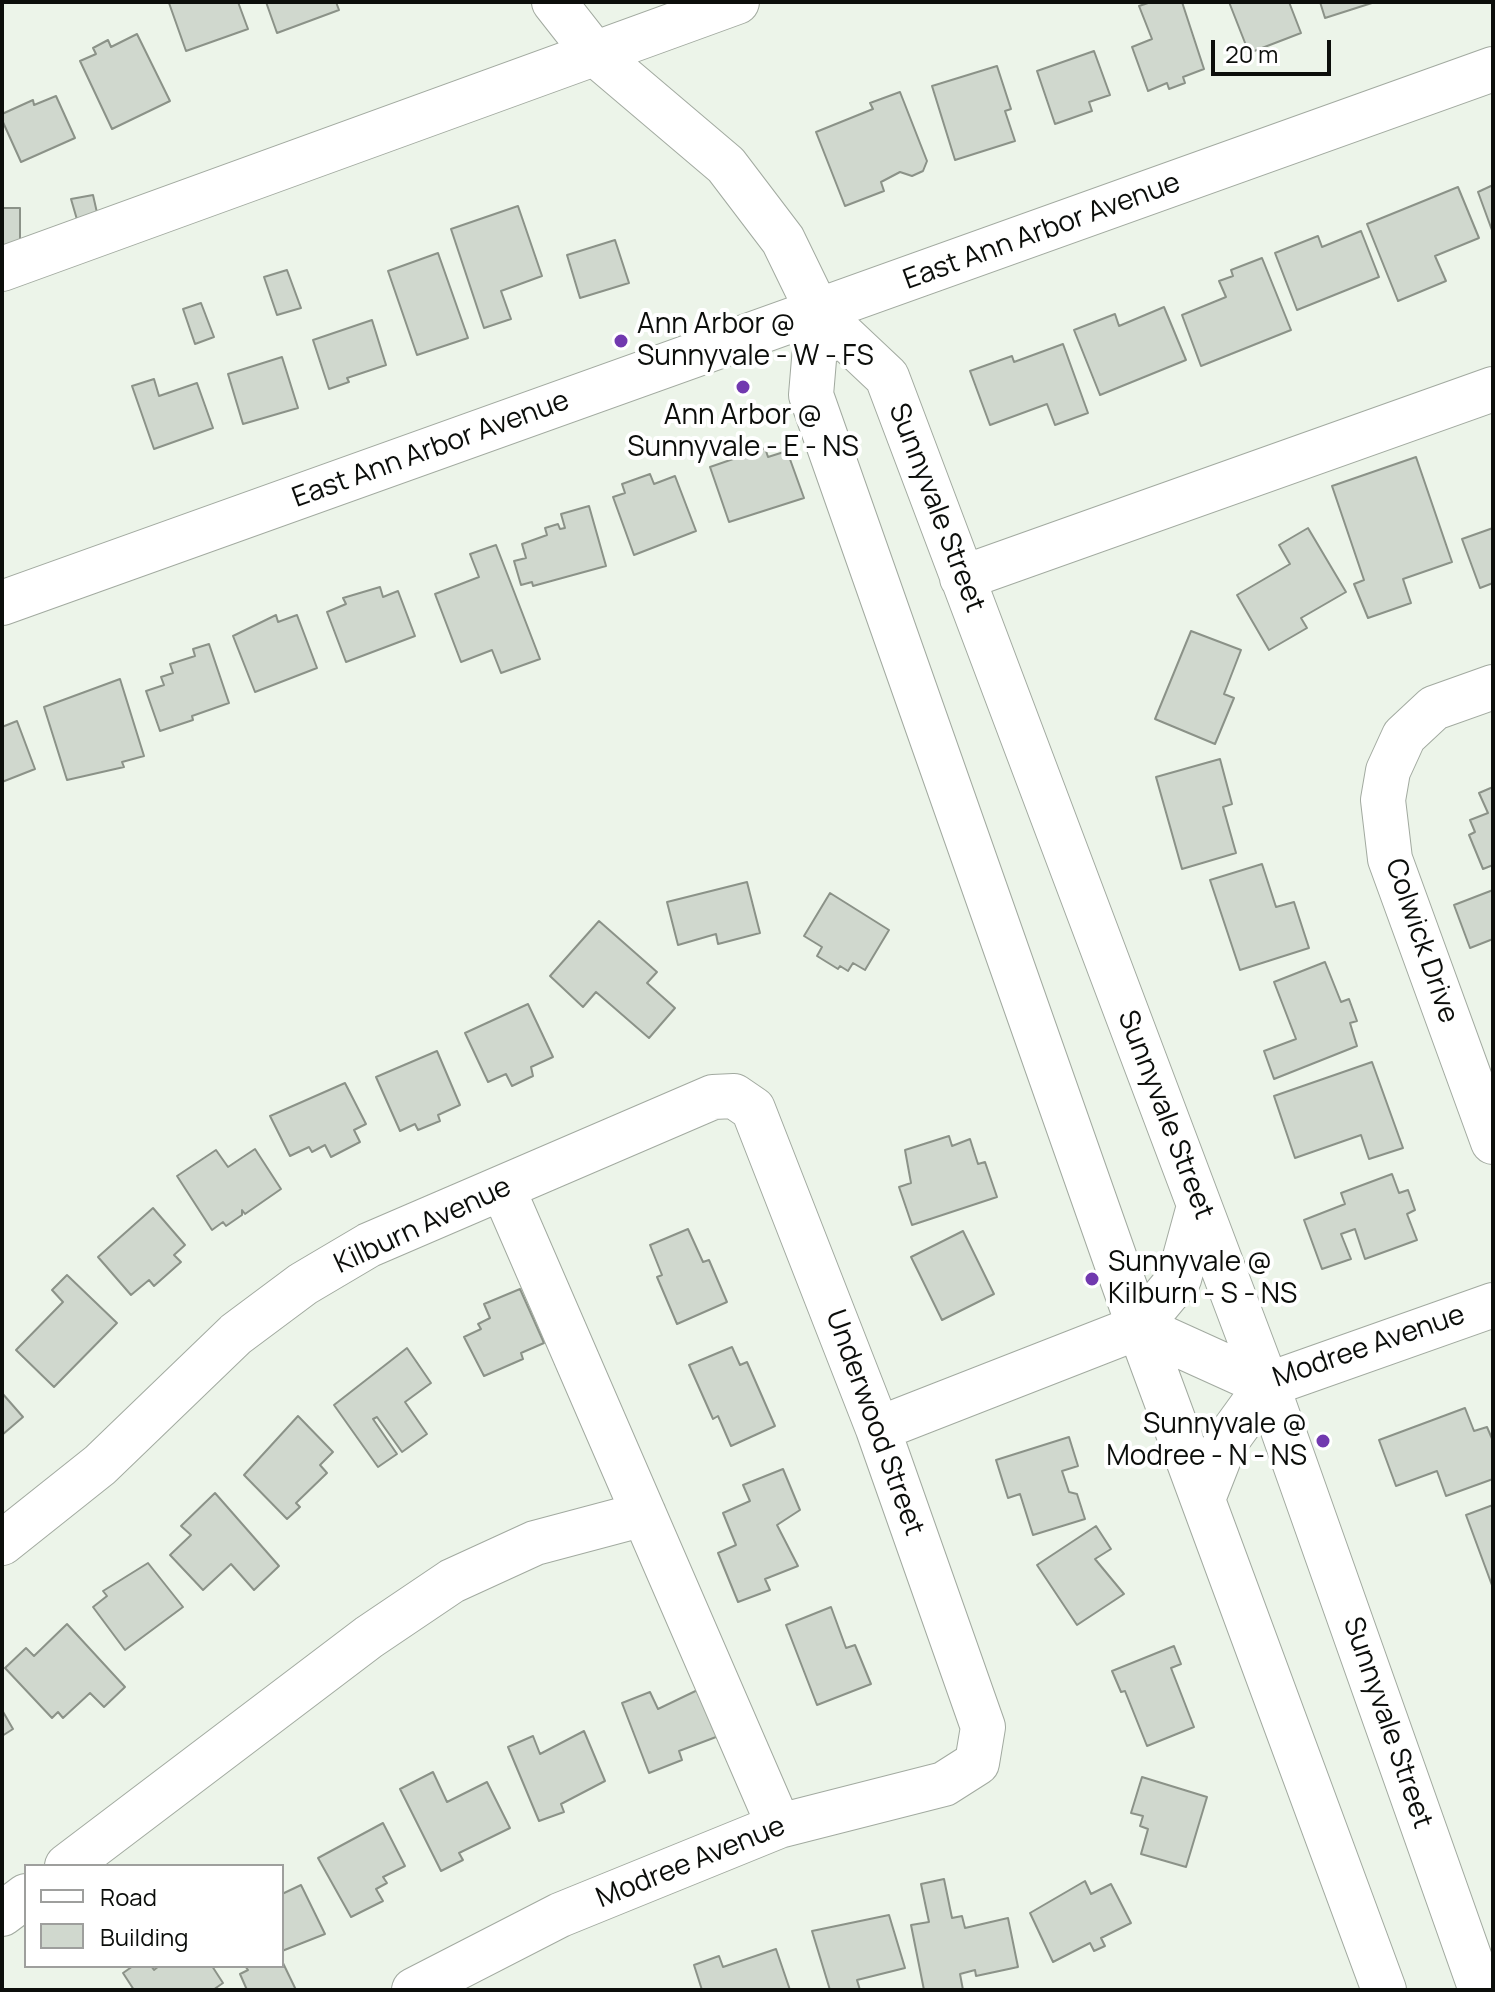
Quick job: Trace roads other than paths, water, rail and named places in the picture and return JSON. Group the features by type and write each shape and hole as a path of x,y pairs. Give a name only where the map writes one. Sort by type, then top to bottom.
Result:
{"street":[{"name":"Sunnyvale Street","path":"554,2 594,53 726,165 783,240 818,312 887,377 1267,1385 1481,1990"},
{"path":"2,269 737,2"},
{"name":"East Ann Arbor Avenue","path":"2,603 1493,69"},
{"path":"818,312 811,395 1139,1327 1384,1990"},
{"path":"962,578 1493,389"},
{"name":"Colwick Drive","path":"1493,687 1434,708 1404,736 1388,771 1383,800 1390,859 1493,1142"},
{"name":"Kilburn Avenue","path":"2,1543 100,1465 236,1334 303,1284 369,1245 713,1097 734,1096"},
{"name":"Underwood Street","path":"734,1096 753,1109 878,1429 983,1727 977,1763"},
{"path":"503,1189 779,1826"},
{"path":"878,1429 1139,1327 1179,1279 1199,1206"},
{"name":"Modree Avenue","path":"1139,1327 1267,1385 1493,1305"},
{"path":"1203,1499 1225,1443 1267,1385"},
{"path":"70,1864 369,1637 452,1581 535,1543 644,1514"},
{"name":"Modree Avenue","path":"414,1990 560,1915 779,1826 944,1784 977,1763"},
{"path":"2,1914 24,1898"}],"place":[{"name":"Ann Arbor @ Sunnyvale - W - FS","path":"621,341"},
{"name":"Ann Arbor @ Sunnyvale - E - NS","path":"743,387"},
{"name":"Sunnyvale @ Kilburn - S - NS","path":"1092,1279"},
{"name":"Sunnyvale @ Modree - N - NS","path":"1323,1441"}]}
